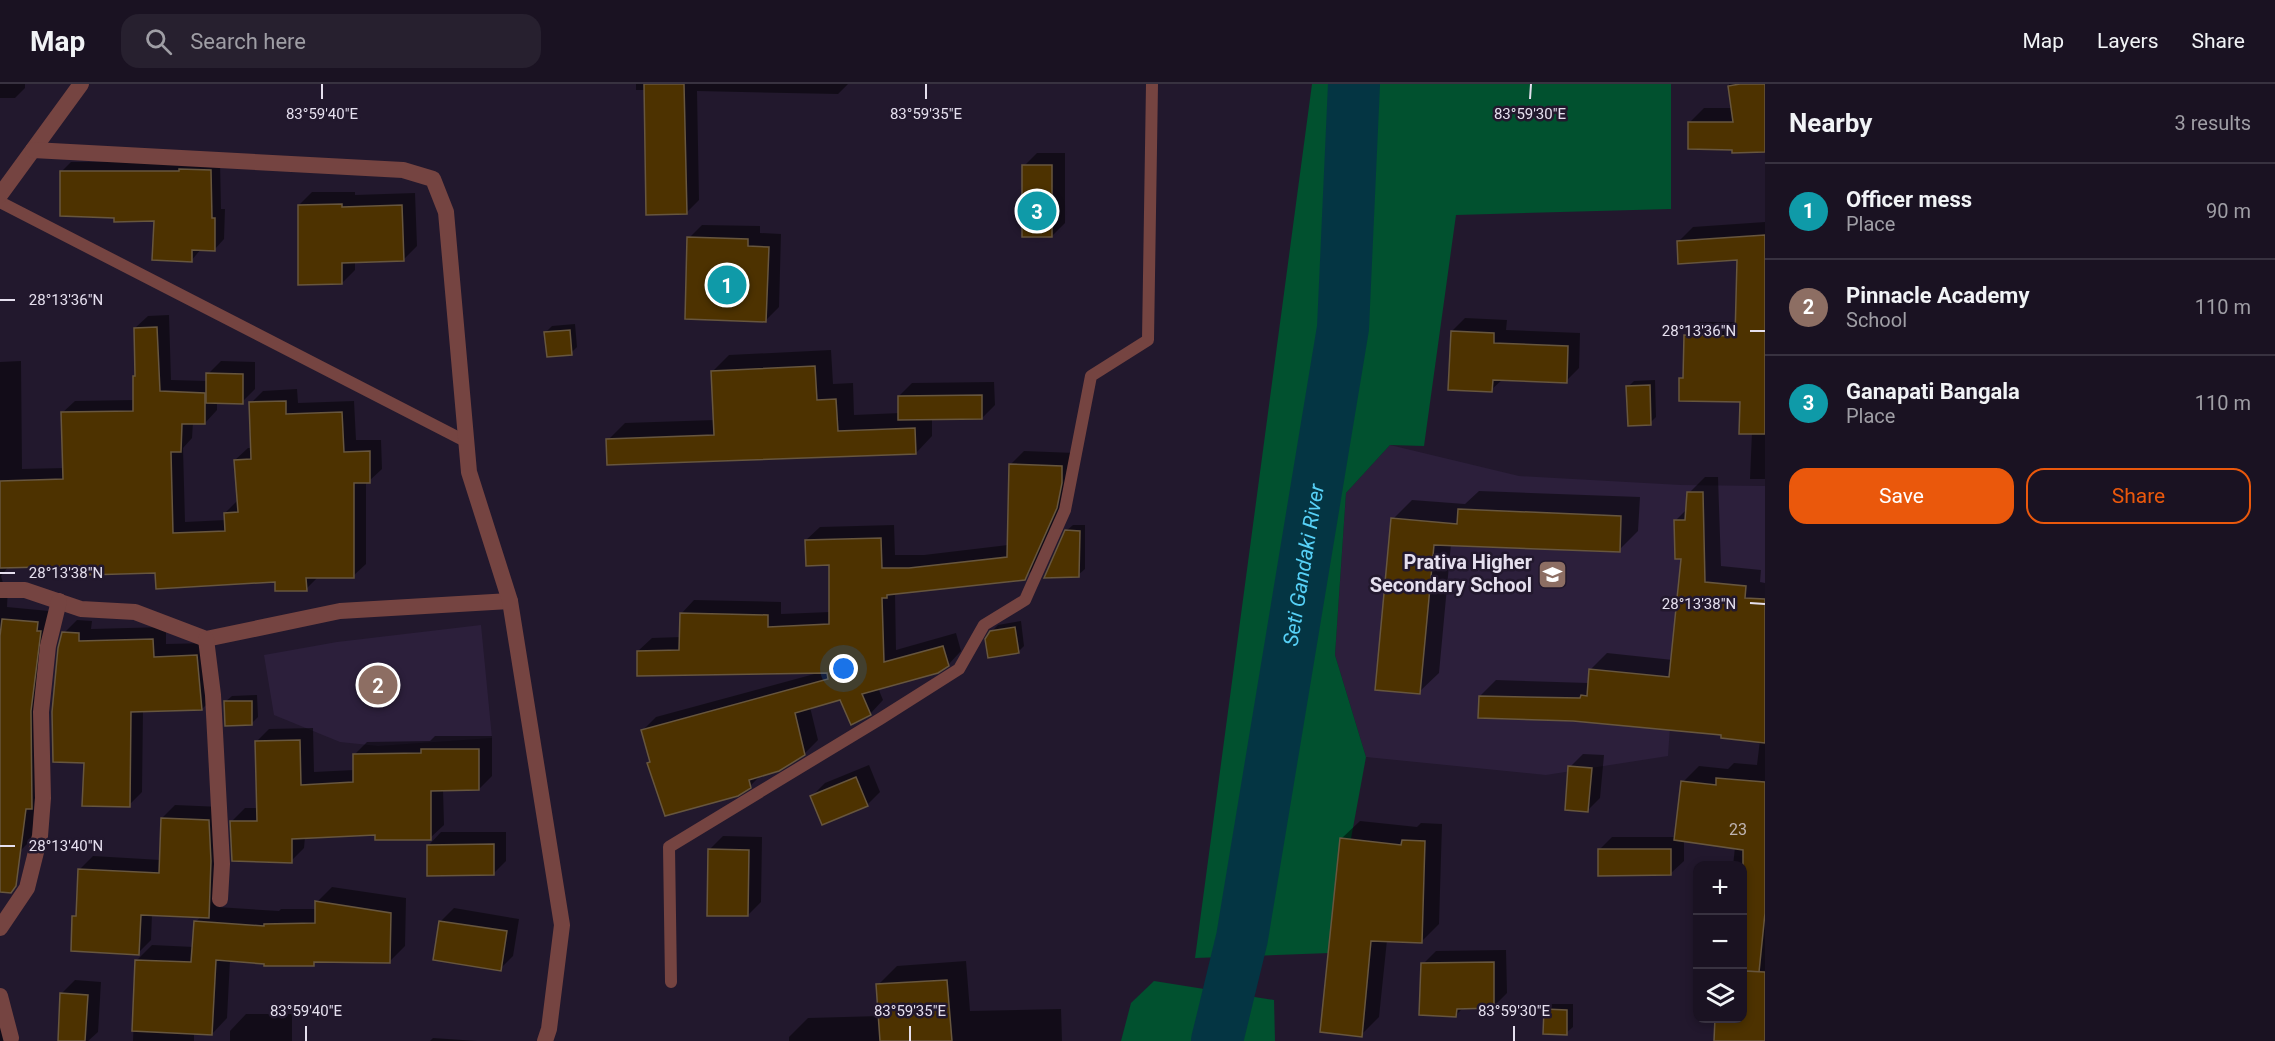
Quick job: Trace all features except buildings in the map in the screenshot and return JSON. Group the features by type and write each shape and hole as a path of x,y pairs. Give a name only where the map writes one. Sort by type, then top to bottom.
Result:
{"street":[{"path":"0,195 81,84"},
{"path":"33,150 403,170 433,180 446,212 469,472 510,601 562,925 549,1029 545,1041"},
{"path":"0,590 25,590 81,609 135,612 206,639 340,610 510,601"},
{"path":"0,928 27,888 40,836 41,712 48,646 58,601"},
{"path":"206,639 213,695 222,864 220,899"},
{"path":"0,996 11,1038"}],"lane":[{"path":"671,982 669,847 959,669 984,625 1025,600 1065,510 1091,376 1148,340 1152,84"},
{"path":"0,202 465,441"}],"shaded area":[{"name":"Prativa Higher Secondary School","path":"1390,445 1519,476 1681,485 1765,486 1765,674 1674,669 1668,756 1546,775 1366,757 1335,655 1346,493"},
{"path":"481,625 492,738 378,746 340,742 274,715 264,655 337,642"}],"green space":[{"path":"1312,84 1671,84 1671,209 1456,215 1424,446 1390,445 1346,493 1335,655 1366,757 1330,953 1195,958"},
{"path":"1154,981 1274,1000 1275,1041 1121,1041 1131,1003"}],"waterway":[{"name":"Seti Gandaki River","path":"1217,1041 1242,938 1343,328 1354,84"}],"place":[{"name":"Ganapati Bangala","path":"1037,211"},
{"name":"Officer mess","path":"727,285"},
{"name":"Prativa Higher Secondary School","path":"1553,574"},
{"name":"Pinnacle Academy","path":"378,685"}]}
